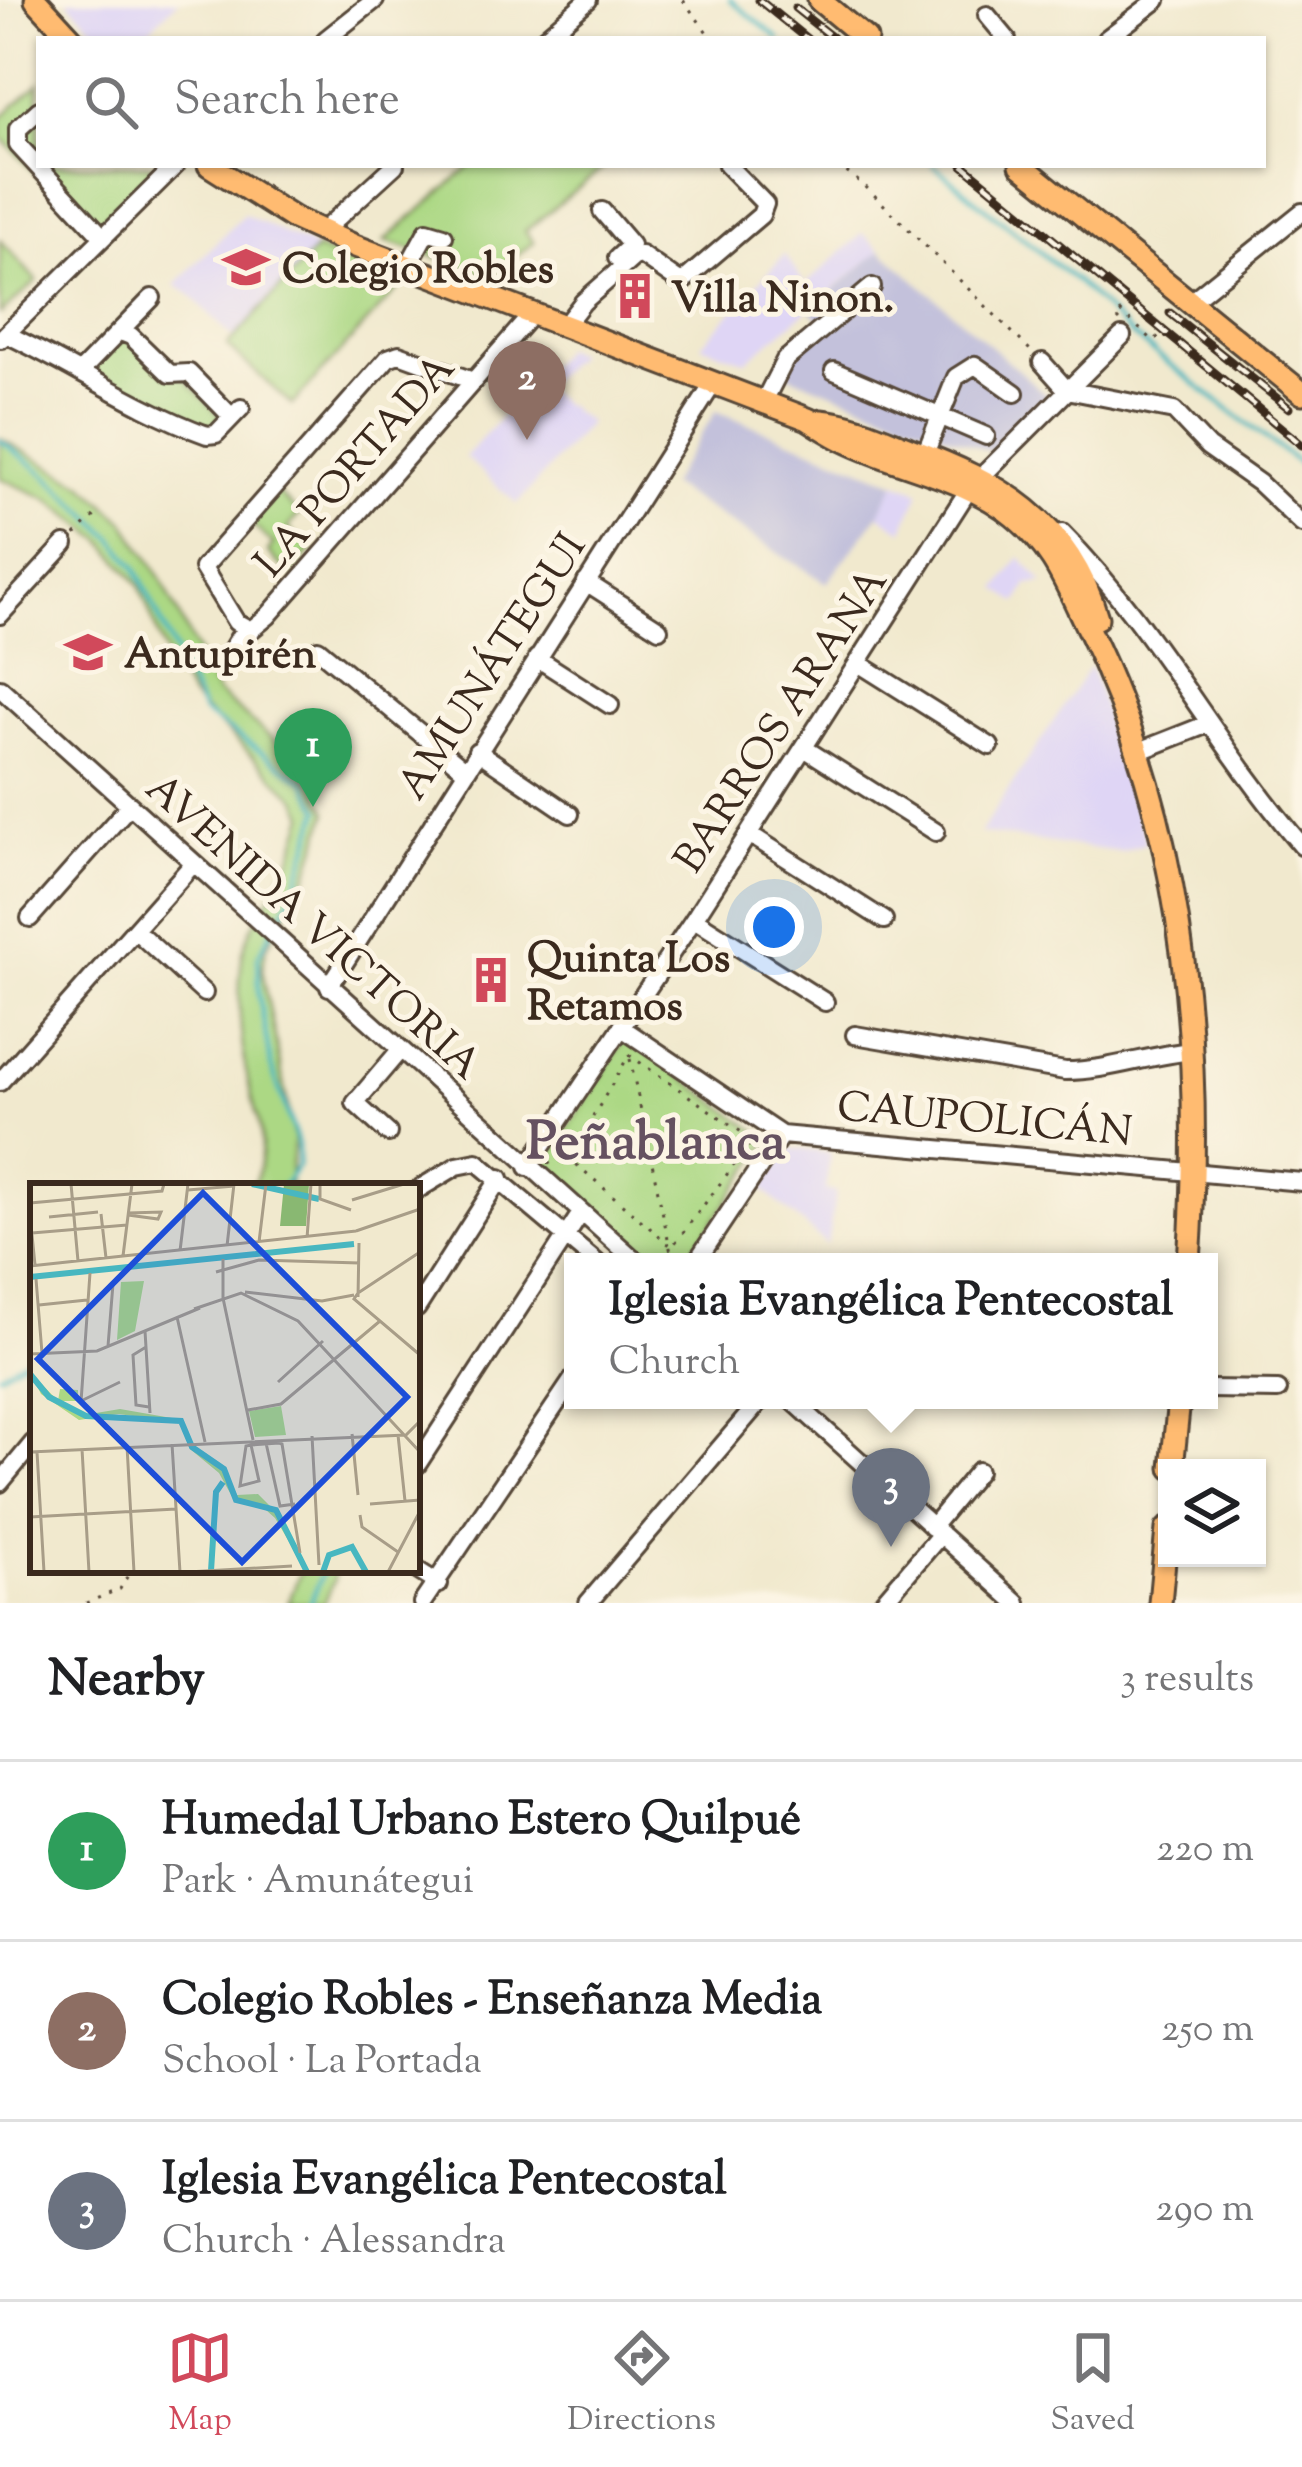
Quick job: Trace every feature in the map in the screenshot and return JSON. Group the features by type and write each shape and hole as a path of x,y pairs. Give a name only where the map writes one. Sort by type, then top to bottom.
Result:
{"main road":[{"path":"37,0 69,36"},
{"path":"819,0 862,36"},
{"path":"213,168 264,202 408,266 808,419 847,442 1004,491 1057,538 1079,571 1099,623 1104,657"},
{"path":"1025,168 1302,393"},
{"path":"808,419 849,424 925,454 974,483 1016,517 1058,563 1104,657 1172,874 1192,1051 1195,1172 1190,1253"},
{"path":"1173,1459 1178,1409"},
{"path":"1160,1603 1163,1567"}],"street":[{"path":"330,36 374,0"},
{"path":"1110,36 1157,0"},
{"path":"547,36 588,1"},
{"path":"987,15 1004,36"},
{"path":"36,113 18,129 17,145 36,165"},
{"path":"39,168 104,237"},
{"path":"121,332 170,374 190,366 237,413 216,434 207,435 129,403 8,332 173,168"},
{"path":"323,231 392,168"},
{"path":"550,319 583,302 635,256 641,255 681,283 761,215 765,204 730,168"},
{"path":"550,319 631,245 602,212"},
{"path":"1189,303 1302,212"},
{"path":"408,266 427,231 444,236"},
{"path":"764,403 785,360 872,287"},
{"path":"80,373 152,298"},
{"name":"LA PORTADA","path":"228,656 245,627 251,630 268,616 473,381 550,319"},
{"name":"BARROS ARANA","path":"528,1167 694,920 974,483 1122,336"},
{"path":"245,627 236,622 202,568 388,358 399,354 473,381"},
{"path":"1042,362 1067,389 1174,411 1208,447 1258,483 1302,524"},
{"path":"925,454 956,376 966,367 975,364 1015,393"},
{"path":"834,371 986,436"},
{"name":"AMUNÁTEGUI","path":"329,987 713,384"},
{"path":"1004,491 1042,514 1089,562 1302,846"},
{"path":"0,614 65,544"},
{"path":"586,582 659,629"},
{"path":"318,649 465,770"},
{"path":"537,658 610,705"},
{"path":"858,663 990,746"},
{"name":"AVENIDA VICTORIA","path":"3,697 627,1253"},
{"path":"1137,752 1208,724"},
{"path":"803,748 936,832"},
{"path":"477,751 570,814"},
{"path":"30,918 129,806"},
{"path":"749,834 884,920"},
{"path":"0,1082 193,864"},
{"path":"694,920 825,1002"},
{"path":"135,930 205,993"},
{"name":"CAUPOLICÁN","path":"622,1028 781,1135 1302,1182"},
{"path":"855,1036 1065,1071 1192,1051"},
{"path":"388,1133 355,1103 400,1050"},
{"path":"702,1253 781,1135"},
{"path":"420,1188 465,1162 477,1162 586,1253"},
{"path":"420,1303 500,1178"},
{"path":"420,1460 581,1213"},
{"path":"1218,1389 1278,1390"},
{"path":"422,1603 564,1393"},
{"path":"588,1603 753,1409"},
{"path":"802,1409 1017,1603"},
{"path":"0,1483 30,1447"},
{"path":"882,1603 978,1471"},
{"path":"420,1572 439,1584"}],"path":[{"path":"683,0 710,36"},
{"path":"841,168 865,186 1042,362"},
{"path":"83,527 100,511"},
{"path":"622,1028 672,1253"},
{"path":"629,1055 753,1140"},
{"path":"569,1158 629,1055"},
{"path":"528,1167 569,1158 781,1135"},
{"path":"672,1247 753,1140"},
{"path":"569,1158 672,1247"},
{"path":"86,1603 120,1589 128,1573"}],"shaded area":[{"path":"67,0 179,0 142,36 101,36"},
{"name":"Colegio Robles","path":"244,214 316,249 233,338 175,285"},
{"path":"863,233 881,250 746,361 701,345 785,254 805,285"},
{"path":"881,250 1052,400 994,453 775,370 824,325 810,310"},
{"path":"563,349 577,354 542,388 589,423 517,504 465,457"},
{"path":"716,411 896,482 879,514 827,583 669,485"},
{"path":"896,482 920,491 903,531 879,514"},
{"path":"1020,557 1044,583 1028,585 1018,603 998,589"},
{"path":"1090,666 1146,843 1120,852 980,833"},
{"path":"788,1148 831,1153 825,1190 836,1192 827,1245 760,1187"}],"green space":[{"path":"36,86 36,168 156,170 89,231 0,136 0,119"},
{"path":"469,168 603,168 525,231 534,242 492,275 385,241"},
{"path":"0,240 37,281 0,314"},
{"path":"316,249 403,283 292,405 227,346"},
{"path":"122,337 182,376 223,419 207,430 89,370"},
{"path":"0,438 83,484 124,521 159,575 217,693 276,742 316,787 328,812 307,877 266,948 262,969 294,1139 289,1183 254,1183 261,1140 244,1056 240,986 249,934 287,867 305,815 299,801 191,697 167,658 139,585 102,540 48,499 0,478"},
{"path":"277,492 299,514 288,528 312,550 290,575 268,552 273,544 250,523"},
{"path":"626,1037 770,1140 691,1253 646,1253 545,1164"},
{"path":"300,1573 334,1573 324,1603 288,1603"}],"waterway":[{"path":"730,0 775,36"},
{"path":"937,168 1077,282 1133,336 1302,466"},
{"path":"0,440 46,475 112,537 135,566 203,712 305,782 320,809 296,887 258,956 271,1066 298,1144 298,1165 285,1183"},
{"path":"0,1374 30,1356"},
{"path":"310,1603 323,1573"}],"railway":[{"path":"759,0 803,36"},
{"path":"795,8 830,36"},
{"path":"967,168 1302,445"},
{"path":"1170,313 1289,408"}],"place":[{"name":"Colegio Robles","path":"246,267"},
{"name":"Villa Ninon.","path":"635,296"},
{"name":"Colegio Robles - Enseñanza Media","path":"527,440"},
{"name":"Antupirén","path":"88,652"},
{"name":"Humedal Urbano Estero Quilpué","path":"313,807"},
{"name":"Quinta Los Retamos","path":"491,980"},
{"name":"Iglesia Evangélica Pentecostal","path":"891,1547"}],"district":[{"name":"Peñablanca","path":"656,1139"}]}
